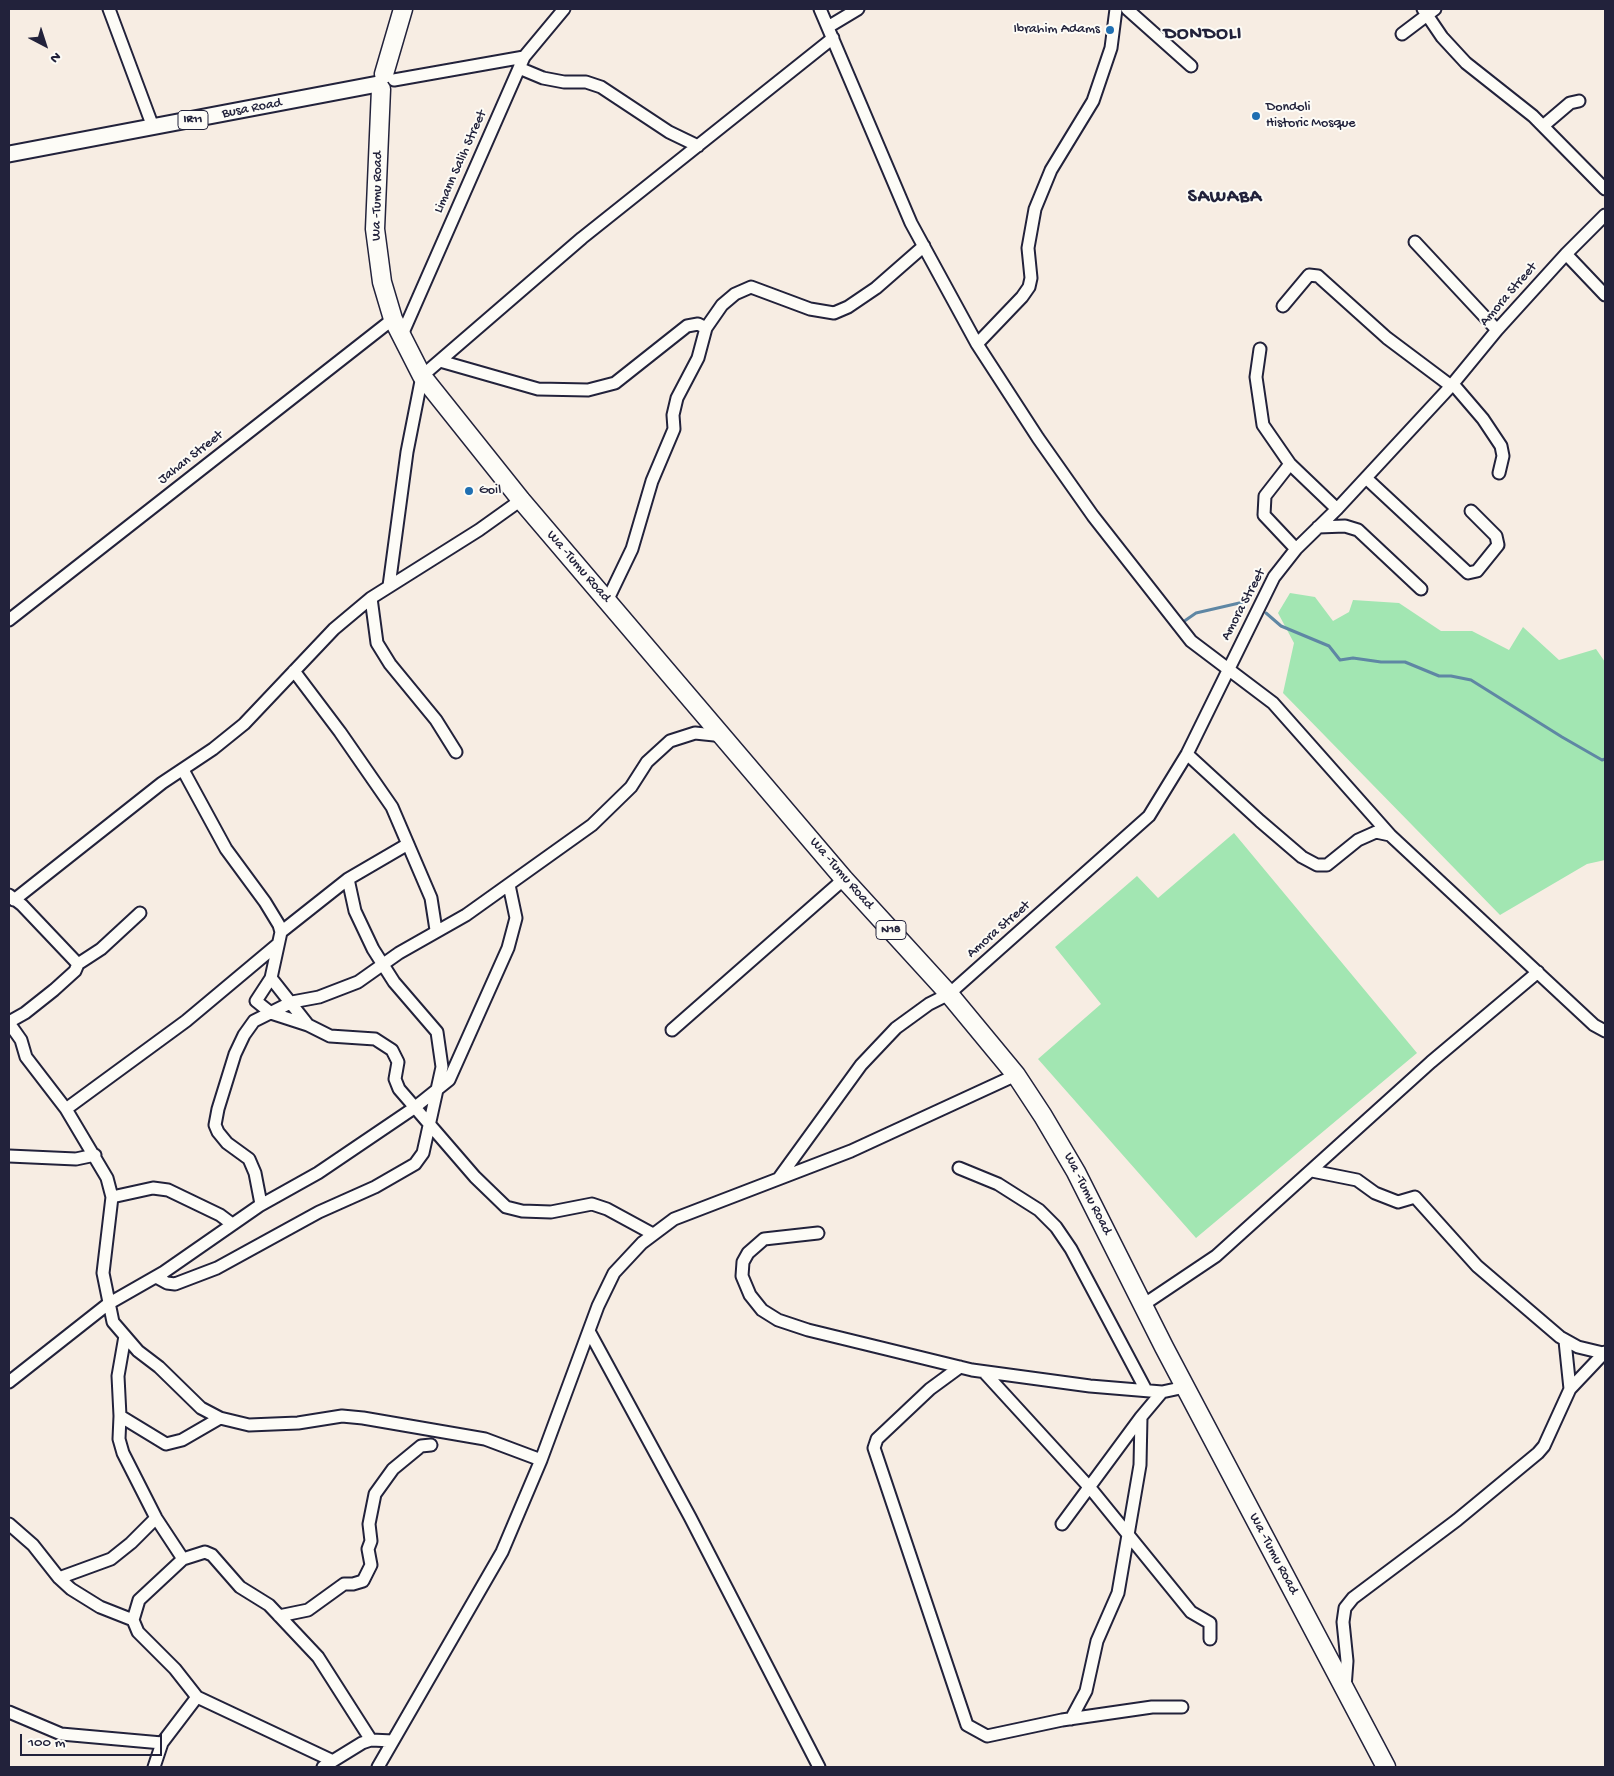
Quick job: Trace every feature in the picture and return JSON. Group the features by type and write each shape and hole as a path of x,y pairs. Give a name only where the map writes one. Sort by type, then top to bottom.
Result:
{"highway":[{"name":"N18","path":"386,82 397,28 403,9"},
{"name":"Wa -Tumu Road","path":"386,82 379,135 375,229 382,282 392,320 422,376 442,404 521,500 844,879 949,994 1016,1076 1044,1116 1076,1172 1185,1387 1386,1767"}],"main road":[{"name":"Busa Road","path":"9,154 386,82"}],"street":[{"path":"109,9 153,127"},
{"name":"Limann Salih Street","path":"401,337 522,63 564,9"},
{"path":"820,9 911,223 977,344 1093,516 1190,641 1272,702 1390,835 1594,1025 1605,1031"},
{"path":"389,586 407,452 422,376 582,238 698,146 858,9"},
{"path":"977,344 1022,297 1029,287 1031,278 1028,248 1035,209 1051,170 1093,101 1111,48 1116,9"},
{"path":"1127,9 1191,66"},
{"path":"1402,34 1429,10 1442,37 1466,63 1506,97 1519,104 1605,189"},
{"path":"386,82 522,63 543,78 564,82 586,82 601,87 669,132 698,146"},
{"path":"1543,126 1570,103 1579,102"},
{"name":"Amora Street","path":"779,1178 861,1065 896,1028 929,1004 949,994 1149,816 1187,754 1274,577 1296,548 1366,478 1452,385 1497,330 1566,254 1605,215"},
{"path":"1415,242 1497,330"},
{"path":"607,601 632,550 652,481 674,429 673,415 677,398 698,358 706,328 722,305 735,294 751,287 810,309 834,313 876,288 924,246"},
{"path":"1566,254 1605,295"},
{"path":"1284,306 1309,274 1318,276 1387,338 1452,385 1483,419 1501,446 1503,456 1499,473"},
{"name":"Jahan Street","path":"9,620 392,320"},
{"path":"440,361 538,388 588,390 615,383 687,326 698,324 706,328"},
{"path":"1260,348 1256,377 1263,425 1290,464 1337,509"},
{"path":"1290,464 1266,496 1264,516 1296,548"},
{"path":"1366,478 1468,572 1477,571 1498,545 1496,536 1471,511"},
{"path":"78,964 12,897 162,783 183,770 244,724 334,629 371,598 479,530 521,500"},
{"path":"1318,527 1345,526 1358,530 1421,589"},
{"path":"371,598 378,643 390,664 436,720 456,752"},
{"path":"294,671 340,732 392,807 431,898 436,930"},
{"path":"261,1204 255,1173 249,1159 227,1143 215,1125 220,1101 244,1035 254,1021 292,1002 319,997 358,982 382,964 436,930 466,914 592,825 631,788 647,762 670,741 695,733 724,736"},
{"path":"1187,754 1302,857 1317,865 1327,865 1358,840 1376,832 1390,835"},
{"path":"183,770 226,848 265,902 280,932 271,978 256,1001 271,1013 308,1025 330,1036 381,1041 397,1056 396,1084 414,1108 474,1177 506,1207 522,1212 551,1212 592,1204 607,1209 653,1234"},
{"path":"280,932 348,879 408,844"},
{"path":"156,1277 167,1283 187,1281 217,1268 319,1212 375,1187 415,1164 423,1153 442,1067 437,1032 394,982 382,964 354,912 348,879"},
{"path":"672,1030 844,879"},
{"path":"9,1382 108,1304 156,1277 261,1204 318,1173 414,1108 449,1080 460,1062 508,948 516,918 509,885"},
{"path":"140,913 101,949 78,964 74,971 54,990 9,1023 21,1040 26,1057 66,1109 107,1178 112,1197 103,1273 113,1322 138,1351 159,1367 201,1408 220,1418 249,1425 298,1423 342,1416 363,1418 485,1438 541,1460"},
{"path":"66,1109 186,1021 224,987 278,944"},
{"path":"1143,1305 1216,1256 1431,1062 1538,972"},
{"path":"271,978 292,1002 308,1025"},
{"path":"378,1767 502,1552 541,1460 589,1331 614,1273 642,1243 674,1219 867,1143 1016,1076"},
{"path":"9,1156 76,1159 94,1154"},
{"path":"959,1168 998,1184 1039,1210 1056,1227 1072,1248 1146,1390"},
{"path":"1312,1171 1357,1180 1375,1193 1398,1202 1415,1197 1477,1266 1565,1341 1604,1352 1570,1389 1544,1446 1538,1453 1457,1520 1353,1598 1345,1608 1343,1622 1347,1661 1345,1689"},
{"path":"112,1197 153,1188 168,1190 220,1215 232,1224"},
{"path":"818,1234 764,1240 748,1253 743,1262 742,1276 750,1295 762,1310 778,1320 808,1330 984,1372 1162,1392 1185,1387"},
{"path":"589,1331 690,1517 819,1767"},
{"path":"125,1336 118,1376 119,1440 123,1453 156,1518 183,1559"},
{"path":"1565,1341 1570,1389"},
{"path":"960,1367 930,1389 876,1439 874,1448 967,1725 987,1736 1071,1719 1152,1707 1182,1706"},
{"path":"984,1372 1089,1488 1191,1612 1210,1623 1210,1640"},
{"path":"1062,1524 1141,1417 1162,1392"},
{"path":"120,1416 166,1444 182,1440 220,1418"},
{"path":"1071,1719 1086,1691 1097,1640 1118,1592 1140,1465 1141,1417"},
{"path":"279,1616 308,1610 344,1584 353,1584 364,1580 371,1565 368,1549 371,1541 369,1524 375,1494 398,1465 421,1446 431,1444"},
{"path":"59,1578 111,1559 131,1543 156,1518"},
{"path":"9,1524 33,1545 59,1578 100,1607 133,1620 142,1637 175,1669 197,1696 333,1761"},
{"path":"133,1620 139,1600 183,1559 205,1552 212,1556 240,1587 269,1605 318,1657 371,1740"},
{"path":"154,1767 162,1742 197,1696"},
{"path":"9,1712 60,1734 162,1742"},
{"path":"322,1767 362,1743 371,1740 393,1741"}],"green space":[{"path":"1290,593 1315,597 1333,621 1349,612 1353,600 1399,603 1441,631 1472,631 1509,650 1523,627 1559,660 1596,649 1605,662 1605,860 1587,864 1500,915 1283,693 1294,643 1278,613"},
{"path":"1234,833 1417,1053 1196,1238 1038,1059 1101,1004 1055,947 1137,876 1158,898"}],"waterway":[{"path":"1183,622 1196,613 1248,601"},
{"path":"1266,613 1281,626 1329,646 1340,660 1353,658 1381,662 1405,662 1439,676 1471,680 1562,737 1602,760 1605,759"}],"place":[{"name":"Ibrahim Adams","path":"1110,30"},
{"name":"Dondoli Historic Mosque","path":"1256,116"},
{"name":"Goil","path":"469,491"}],"district":[{"name":"DONDOLI","path":"1203,35"},
{"name":"SAWABA","path":"1225,198"}]}
